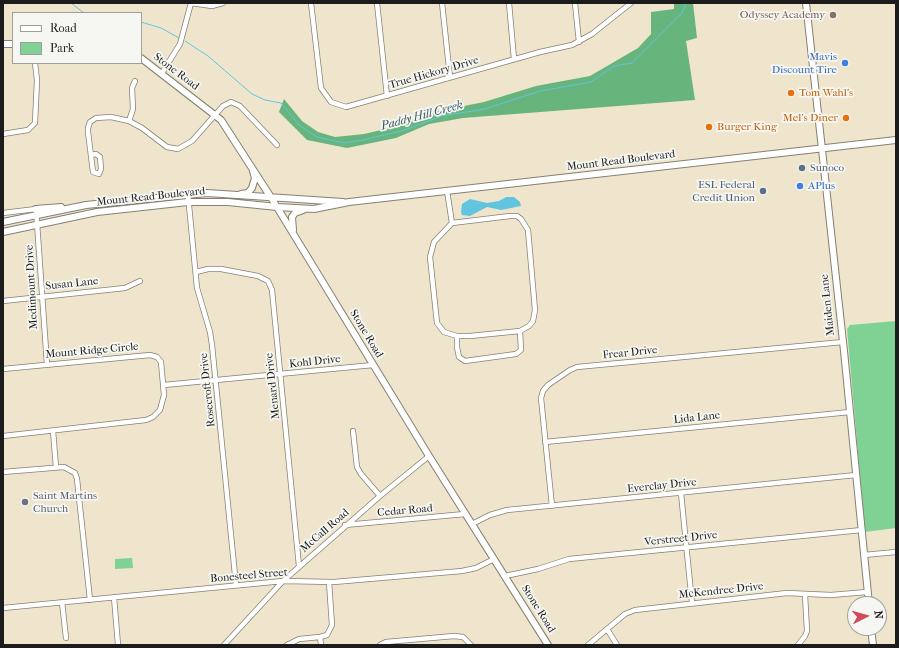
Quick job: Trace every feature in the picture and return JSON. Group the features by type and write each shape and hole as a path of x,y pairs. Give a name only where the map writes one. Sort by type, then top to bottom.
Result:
{"street":[{"path":"162,73 180,44 191,3 212,6 223,3"},
{"name":"True Hickory Drive","path":"311,3 319,83 322,92 335,104 346,107 514,59 566,47 579,42 631,3"},
{"path":"377,3 387,96"},
{"path":"442,3 450,77"},
{"path":"509,3 514,59"},
{"path":"575,3 579,42"},
{"name":"Maiden Lane","path":"806,3 868,596"},
{"name":"Stone Road","path":"142,59 221,120 272,199 429,456 548,645"},
{"path":"3,134 28,130 35,123 37,80 35,64"},
{"path":"129,121 133,109 132,88 135,81"},
{"path":"91,154 88,128 90,122 96,118 105,117 129,121 142,128 167,147 178,149 192,141 215,114 227,103 237,104 277,145"},
{"name":"Mount Read Boulevard","path":"3,232 97,212 188,202 228,202 277,208 309,209 349,202 896,140"},
{"path":"238,195 248,193 252,188 255,178 252,168"},
{"path":"447,192 452,223"},
{"name":"Mount Read Boulevard","path":"3,213 37,212 188,194 219,193 272,199 349,202"},
{"name":"Rosecroft Drive","path":"188,194 198,295 210,332 216,380 236,585"},
{"path":"294,236 292,217 298,212 309,209"},
{"name":"Mount Read Boulevard","path":"3,222 37,212"},
{"name":"Medimount Drive","path":"37,212 46,364"},
{"path":"516,216 525,224 528,236 535,315 529,326 520,331 457,336 444,332 437,323 430,257 434,242 452,223 516,216"},
{"name":"Menard Drive","path":"196,272 221,268 258,276 268,281 272,290 299,566"},
{"name":"Susan Lane","path":"3,301 125,288 140,281"},
{"path":"457,336 456,346 459,357 465,360 516,354 521,350 520,331"},
{"name":"Frear Drive","path":"552,506 541,402 542,394 548,385 573,368 842,342"},
{"name":"Mount Ridge Circle","path":"3,369 150,354 157,357 161,362 164,385 163,405 157,414 146,420 3,436"},
{"name":"Kohl Drive","path":"164,385 373,365"},
{"name":"Lida Lane","path":"545,442 850,412"},
{"path":"53,431 56,467"},
{"path":"353,431 357,467 361,474 380,496"},
{"name":"McCall Road","path":"225,645 282,581 345,525 429,456"},
{"path":"3,472 56,467 70,469 77,479 90,600"},
{"name":"Everclay Drive","path":"472,524 499,512 856,475"},
{"path":"681,493 692,603"},
{"name":"Cedar Road","path":"345,525 466,514"},
{"name":"Verstreet Drive","path":"504,576 538,569 569,559 862,530"},
{"path":"864,555 896,552"},
{"name":"Bonesteel Street","path":"3,608 282,581 329,582 462,571 476,568 494,559"},
{"path":"287,645 299,639 327,635 332,625 329,582"},
{"name":"McKendree Drive","path":"588,645 625,614 635,610 787,593 831,595 868,592"},
{"path":"798,645 807,631 805,595"},
{"path":"114,597 118,645"},
{"path":"62,602 66,638"},
{"path":"607,629 617,645"},
{"path":"380,645 386,642 454,636 463,637 471,645"},
{"path":"320,637 321,645"}],"green space":[{"path":"674,3 693,3 697,38 686,41 695,100 463,118 429,124 396,138 347,148 307,140 279,112 284,99 302,121 318,132 335,137 364,134 398,126 439,111 484,102 536,86 590,76 638,48 651,34 651,12 674,9"},
{"path":"896,321 896,528 865,532 847,329 850,325"},
{"path":"132,558 133,568 115,569 115,559"}],"water":[{"path":"506,197 514,197 520,202 521,206 501,210 487,207 470,216 462,215 462,204 470,199 487,203 499,201"}],"waterway":[{"name":"Paddy Hill Creek","path":"71,3 83,12"},
{"name":"Paddy Hill Creek","path":"185,41 208,56 252,94 265,100 281,103 299,125 317,137 344,143 405,130 442,116 485,109 540,91 591,82 614,66 632,63 682,13 686,3"},
{"name":"Paddy Hill Creek","path":"142,22 161,28 179,38"}],"place":[{"name":"Odyssey Academy","path":"833,15"},
{"name":"Mavis Discount Tire","path":"845,63"},
{"name":"Tom Wahl's","path":"791,93"},
{"name":"Mel's Diner","path":"846,118"},
{"name":"Burger King","path":"709,127"},
{"name":"Sunoco","path":"802,168"},
{"name":"APlus","path":"800,186"},
{"name":"ESL Federal Credit Union","path":"763,191"},
{"name":"Saint Martins Church","path":"25,502"}]}
